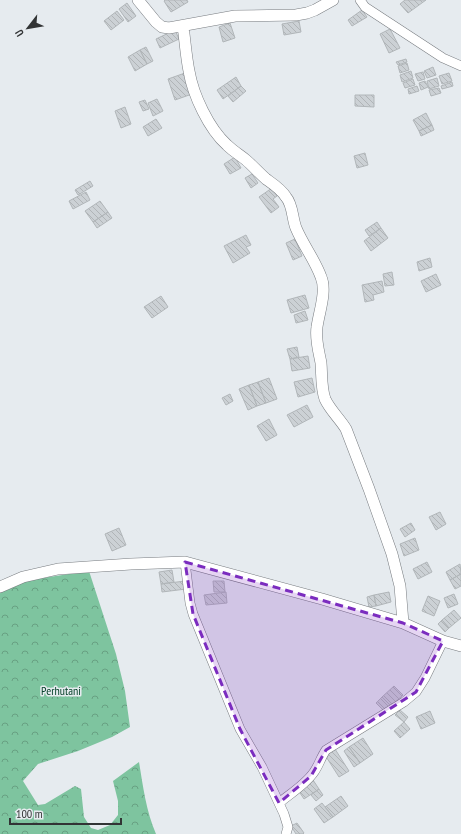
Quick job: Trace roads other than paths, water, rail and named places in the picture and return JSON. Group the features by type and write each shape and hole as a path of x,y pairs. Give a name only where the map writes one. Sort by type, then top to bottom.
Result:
{"street":[{"path":"138,0 156,22 162,27 169,28 235,16 296,15 315,10 333,0"},
{"path":"360,0 365,7 443,58 461,66"},
{"path":"183,26 189,71 193,87 211,126 218,137 287,197 296,228 322,278 324,286 317,329 317,339 323,392 328,405 346,429 392,554 400,586 403,623"},
{"path":"185,562 189,597 193,614 240,729 262,767 279,803 287,822 286,834"},
{"path":"0,587 23,577 58,569 185,562 322,599 403,623 443,641 461,646"},
{"path":"279,803 311,776 326,750 404,702 416,692 425,678 443,641"}],"park label":[{"name":"Perhutani","path":"61,690"}]}
